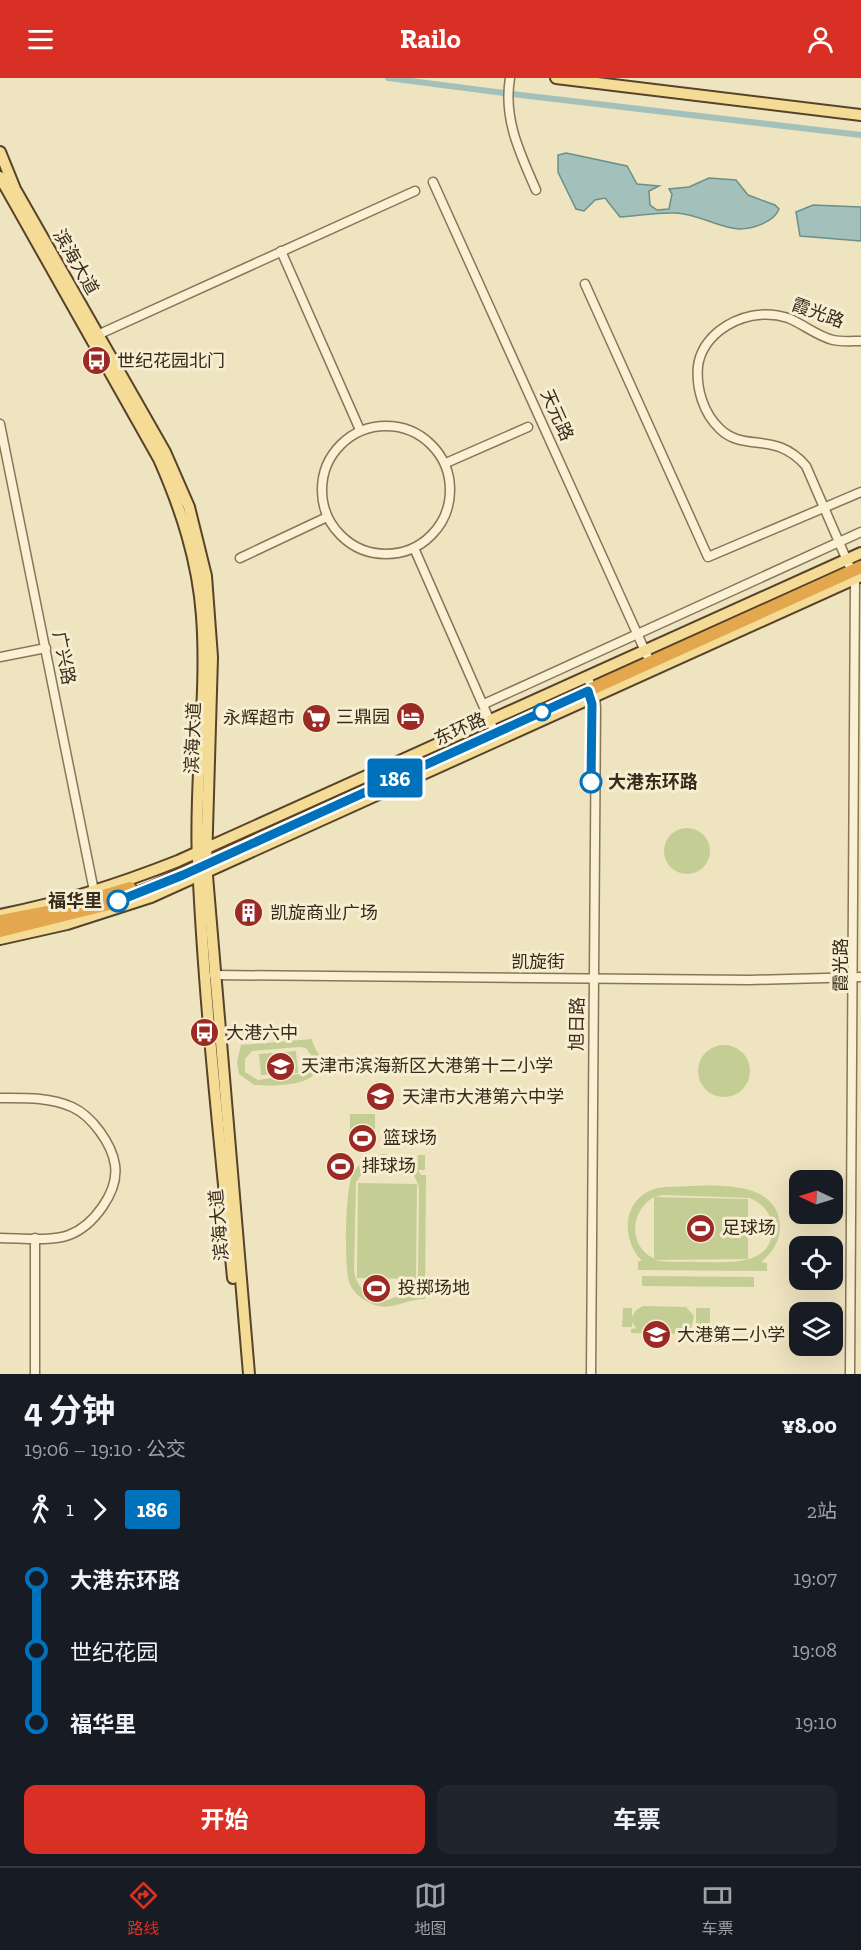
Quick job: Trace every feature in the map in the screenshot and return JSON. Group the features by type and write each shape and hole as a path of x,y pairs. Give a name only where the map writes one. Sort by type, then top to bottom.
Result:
{"highway":[{"name":"东环路","path":"0,931 109,904 589,687 647,656 856,567"},
{"name":"东环路","path":"0,921 53,911 95,895 144,883 202,862"}],"main road":[{"path":"556,78 861,113"},
{"path":"596,78 861,113"},
{"name":"滨海大道","path":"0,152 15,189 159,459 177,501 194,561 202,614 204,657 202,862 242,1374"},
{"name":"滨海大道","path":"0,177 94,336"},
{"path":"589,687 856,567"},
{"path":"0,939 124,907 202,862"},
{"name":"滨海大道","path":"202,862 215,978 249,1374"},
{"path":"0,915 95,895"}],"street":[{"path":"510,78 508,98 510,121 517,147 536,190"},
{"name":"天元路","path":"433,182 647,656"},
{"path":"94,336 415,191"},
{"path":"281,251 360,430"},
{"path":"585,284 708,557 861,492"},
{"name":"霞光路","path":"852,1374 857,980 856,567 839,542 806,465 795,453 776,444 744,441 720,429 698,392 698,364 707,341 727,325 749,315 788,318 834,340 861,341"},
{"name":"广兴路","path":"0,424 95,895"},
{"path":"380,425 400,426 419,433 435,446 446,464 451,485 449,508 439,528 423,544 402,553 380,554 358,548 340,535 327,517 322,497 323,477 330,457 343,441 360,430 380,425"},
{"path":"446,464 528,426"},
{"path":"240,558 327,517"},
{"path":"484,704 861,532"},
{"path":"414,548 494,730"},
{"path":"0,657 46,648"},
{"name":"旭日路","path":"588,1374 592,981 589,687"},
{"name":"凯旋街","path":"215,978 592,981 857,980"},
{"path":"0,1098 39,1097 72,1107 90,1119 110,1151 115,1166 112,1185 104,1203 88,1223 68,1235 0,1238"},
{"path":"34,1238 35,1374"}],"green space":[{"path":"687,828 703,835 710,851 703,867 687,874 671,867 664,851 671,835"},
{"path":"312,1039 320,1058 318,1070 304,1081 294,1084 254,1085 239,1074 237,1062 241,1045","holes":["306,1048 313,1058 312,1067 307,1073 258,1080 245,1072 245,1059 252,1051"]},
{"path":"724,1045 734,1047 742,1053 748,1061 750,1071 748,1081 742,1089 734,1095 724,1097 714,1095 706,1089 700,1081 698,1071 700,1061 706,1053 714,1047"},
{"path":"296,1051 298,1073 261,1075 259,1054"},
{"name":"篮球场","path":"350,1114 375,1114 375,1129 350,1129"},
{"name":"篮球场","path":"349,1130 375,1130 375,1145 349,1145"},
{"path":"379,1155 401,1157 417,1169 418,1155 425,1155 425,1170 418,1170 421,1175 426,1175 425,1299 383,1307 365,1300 352,1288 346,1260 350,1181 359,1166 366,1160","holes":["385,1161 397,1163 412,1172 419,1189 418,1275 405,1293 388,1300 376,1298 365,1292 358,1283 354,1271 356,1182 367,1167"]},
{"path":"358,1183 417,1184 416,1279 357,1278"},
{"name":"足球场","path":"716,1186 752,1191 766,1198 776,1209 780,1226 775,1247 761,1262 767,1263 767,1271 638,1270 638,1261 642,1261 634,1251 629,1239 628,1227 633,1205 651,1190 664,1187","holes":["663,1195 750,1198 762,1205 768,1212 772,1225 771,1239 766,1248 758,1255 748,1259 748,1199 655,1197","654,1197 654,1258 639,1245 635,1228 640,1211","748,1259 673,1262 655,1260"]},
{"path":"642,1276 754,1277 754,1287 642,1286"},
{"path":"643,1306 686,1307 694,1316 691,1329 694,1329 694,1334 631,1333 631,1329 636,1328 632,1322 632,1327 622,1327 623,1308 632,1308 632,1317 636,1310"},
{"path":"696,1308 710,1308 710,1334 696,1334"}],"water":[{"path":"566,153 627,166 637,184 659,186 649,191 650,205 657,210 669,209 672,194 669,189 689,187 709,178 736,180 748,195 775,205 779,209 773,218 762,224 739,229 676,213 620,217 605,198 595,200 584,211 576,209 558,172 558,155"},
{"path":"813,205 861,207 861,241 800,236 796,212"}],"waterway":[{"path":"388,78 504,93"},
{"path":"512,94 861,135"}],"bus line":[{"name":"186","path":"118,901 183,875 588,691 592,704 591,782"}],"place":[{"name":"世纪花园北门","path":"96,361"},
{"name":"三鼎园","path":"411,717"},
{"name":"永辉超市","path":"316,718"},
{"name":"大港东环路","path":"591,782"},
{"name":"福华里","path":"118,901"},
{"name":"凯旋商业广场","path":"249,913"},
{"name":"大港六中","path":"205,1033"},
{"name":"天津市滨海新区大港第十二小学","path":"280,1066"},
{"name":"天津市大港第六中学","path":"381,1097"},
{"name":"篮球场","path":"362,1138"},
{"name":"排球场","path":"341,1166"},
{"name":"足球场","path":"701,1228"},
{"name":"投掷场地","path":"377,1288"},
{"name":"大港第二小学","path":"656,1335"}]}
